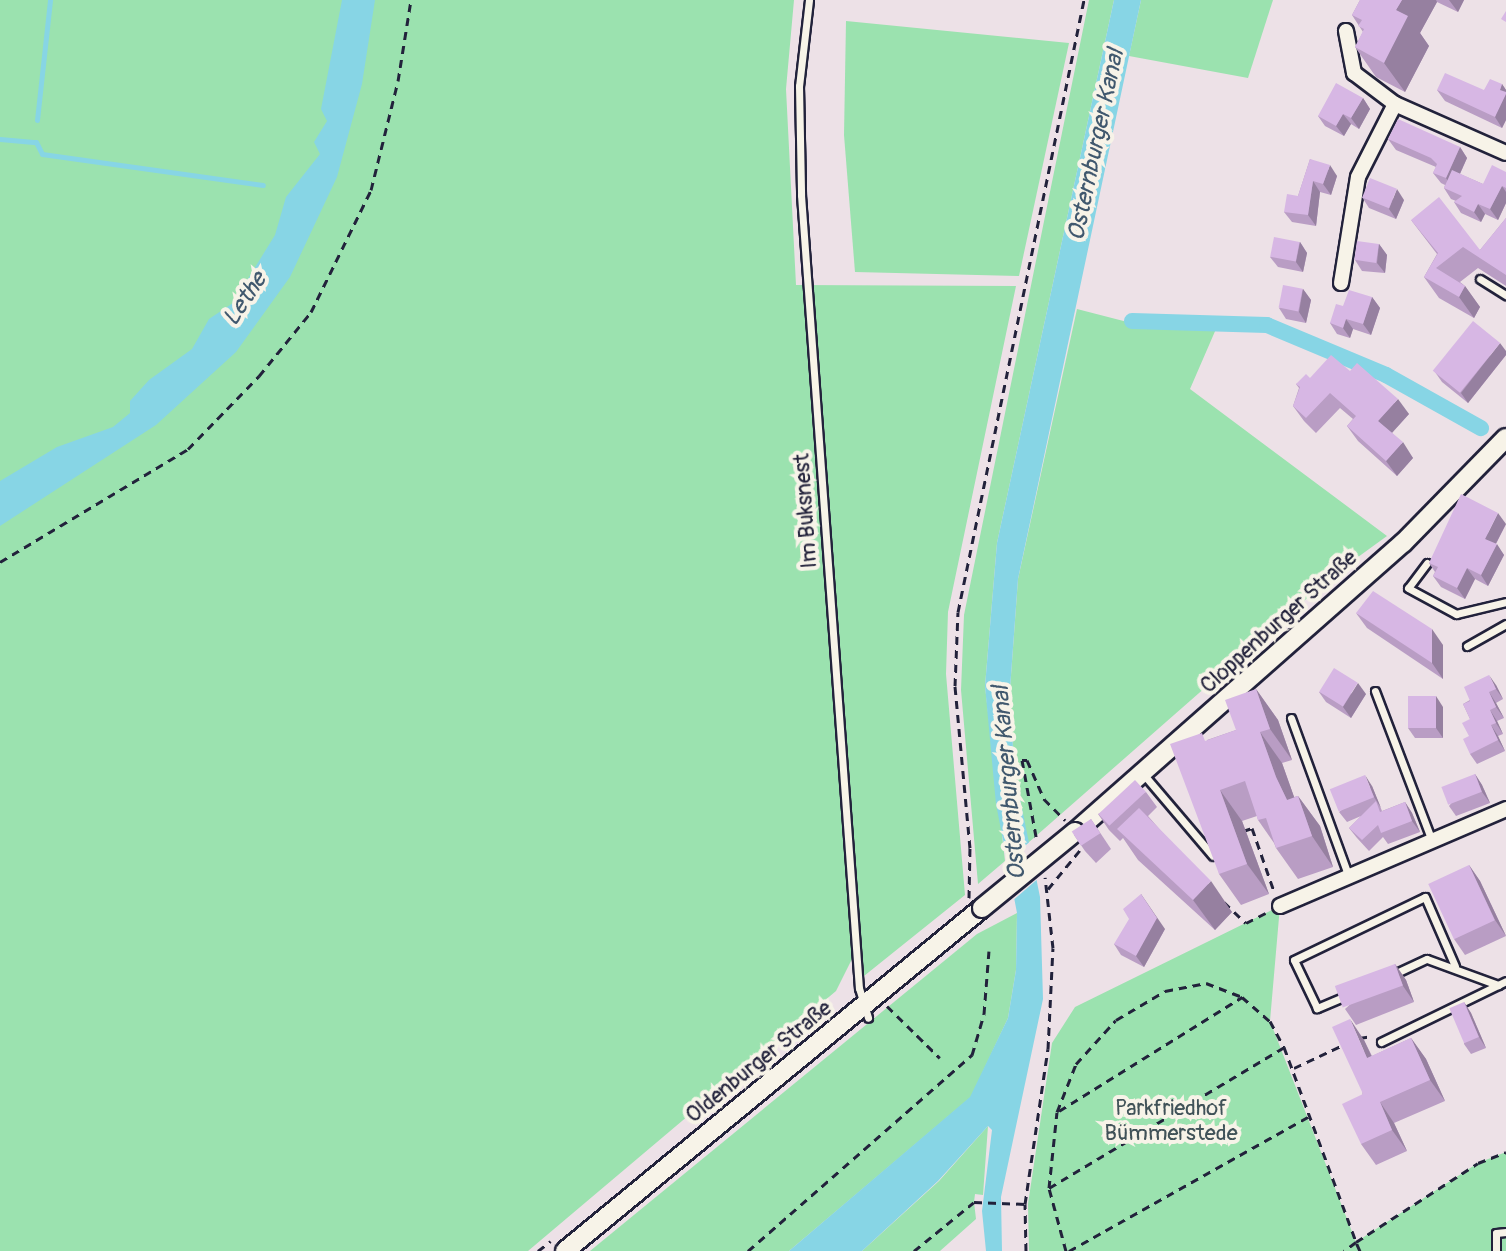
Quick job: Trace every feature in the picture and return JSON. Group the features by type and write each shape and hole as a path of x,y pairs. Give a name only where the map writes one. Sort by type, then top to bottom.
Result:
{"main road":[{"name":"Cloppenburger Straße","path":"1041,860 1069,825 1144,775 1403,543 1506,438"},
{"name":"Oldenburger Straße","path":"565,1251 865,1013 975,903 1041,860"}],"street":[{"path":"1346,31 1354,73 1395,104 1506,153"},
{"path":"1341,283 1358,177 1395,104"},
{"path":"1280,906 1506,809"}],"lane":[{"name":"Im Buksnest","path":"809,0 799,86 801,195 865,1013"},
{"path":"1480,279 1506,295"},
{"path":"1427,563 1408,588 1456,614 1506,602"},
{"path":"1467,646 1506,624"},
{"path":"1375,691 1432,841"},
{"path":"1291,718 1349,877"},
{"path":"1144,775 1213,856"},
{"path":"1358,990 1317,1008 1294,960 1425,897 1455,966"},
{"path":"1386,978 1427,959 1502,983"},
{"path":"1381,1042 1502,983"},
{"path":"1496,1251 1496,1233 1506,1232"}],"path":[{"path":"0,562 188,449 259,376 311,312 371,190 398,81 411,0"},
{"path":"975,903 955,686 958,612 1084,0"},
{"path":"1026,1251 1025,1204 1048,1049 1053,948 1048,889 1022,760 1027,760 1044,799 1069,825"},
{"path":"1216,894 1246,923 1280,906 1252,828 1240,832"},
{"path":"1048,889 1080,854"},
{"path":"748,1251 972,1055 984,1014 989,951"},
{"path":"1311,1115 1068,1251 1049,1188 1057,1112 1076,1064 1116,1020 1165,991 1206,983 1242,997 1270,1021 1294,1068 1311,1115 1356,1242 1360,1251"},
{"path":"1057,1112 1242,997"},
{"path":"884,1003 940,1058"},
{"path":"1357,1039 1370,1033 1381,1042"},
{"path":"1294,1068 1345,1045"},
{"path":"1049,1188 1284,1047"},
{"path":"1344,1251 1478,1163 1506,1152"},
{"path":"914,1251 974,1202 1025,1204"}],"green space":[{"path":"0,0 794,0 786,89 796,285 1016,286 948,612 946,674 965,895 864,976 859,945 836,991 528,1251 0,1251"},
{"path":"1089,0 1114,0 997,543 985,686 1005,861 978,884 961,690 964,615"},
{"path":"1141,0 1273,0 1248,78 1129,56"},
{"path":"846,21 1069,43 1019,276 855,272 844,135"},
{"path":"1077,309 1139,325 1216,329 1190,389 1387,536 1336,573 1028,843 1014,769 1010,689 1018,579"},
{"name":"Parkfriedhof Bümmerstede","path":"1280,906 1270,1021 1356,1242 1478,1163 1506,1152 1506,1251 1029,1251 1028,1204 1052,1043 1075,1007"},
{"path":"1017,913 1016,970 1008,1018 971,1097 789,1251 590,1251 977,934"},
{"path":"988,1126 983,1195 975,1194 976,1219 940,1251 862,1251 939,1181"}],"water":[{"name":"Lethe","path":"342,0 375,0 362,84 337,177 290,277 236,352 156,425 0,526 0,481 57,447 113,427 130,413 130,401 149,380 192,349 209,319 233,303 275,235 286,197 320,154 314,142 327,121 321,109"},
{"name":"Osternburger Kanal","path":"1114,0 1141,0 1018,579 1010,689 1014,769 1040,897 1043,999 1001,1197 1002,1251 986,1251 982,1211 992,1130 988,1126 938,1181 862,1251 789,1251 970,1097 1008,1018 1016,970 1017,913 996,804 985,686 997,543"}],"pier":[{"path":"1032,840 1040,877 1011,902 1002,865"}],"building":[{"path":"1360,0 1402,0 1396,10 1408,16 1384,63 1355,47 1364,29 1358,26 1362,20 1352,15"},
{"path":"1445,73 1484,90 1490,79 1502,84 1500,90 1506,94 1495,117 1437,90"},
{"path":"1336,83 1363,98 1351,118 1343,114 1336,126 1318,116"},
{"path":"1398,119 1460,147 1446,178 1433,173 1437,164 1431,158 1388,139"},
{"path":"1310,159 1330,165 1323,184 1313,181 1308,215 1284,212 1287,194 1298,196"},
{"path":"1492,165 1506,172 1506,188 1502,186 1490,209 1478,204 1474,212 1454,202 1462,196 1444,188 1452,170 1483,184"},
{"path":"1370,178 1397,189 1389,208 1362,197"},
{"path":"1439,197 1480,250 1506,218 1506,275 1463,247 1436,268 1465,286 1459,297 1424,277 1438,253 1411,220"},
{"path":"1274,237 1300,242 1296,262 1270,257"},
{"path":"1357,241 1379,244 1376,263 1354,260"},
{"path":"1283,285 1303,289 1298,311 1279,308"},
{"path":"1349,290 1372,297 1363,324 1346,319 1343,328 1330,323 1336,304 1343,306"},
{"path":"1473,321 1500,343 1460,393 1433,371"},
{"path":"1331,355 1350,371 1357,363 1398,399 1378,421 1403,442 1386,461 1347,426 1356,416 1330,393 1306,418 1293,406 1300,387 1296,384 1306,374 1310,378"},
{"path":"1461,494 1498,513 1485,539 1497,544 1481,575 1467,568 1457,588 1433,576 1438,567 1429,563"},
{"path":"1373,591 1432,629 1432,663 1356,613"},
{"path":"1334,668 1358,683 1343,707 1319,692"},
{"path":"1489,675 1496,689 1489,692 1496,707 1490,710 1496,723 1491,725 1498,740 1470,754 1463,739 1469,736 1462,723 1470,719 1463,704 1470,701 1464,687"},
{"path":"1256,689 1270,729 1260,732 1276,777 1287,800 1298,796 1312,836 1276,848 1266,818 1258,820 1245,781 1220,790 1247,864 1219,874 1170,744 1202,733 1205,741 1236,730 1225,700"},
{"path":"1408,696 1436,696 1436,728 1408,728"},
{"path":"1475,774 1482,792 1448,805 1441,787"},
{"path":"1365,775 1374,797 1339,811 1330,789"},
{"path":"1135,780 1146,792 1109,826 1098,814"},
{"path":"1376,801 1380,812 1405,802 1412,821 1381,833 1378,825 1362,840 1349,828"},
{"path":"1139,808 1211,881 1193,900 1117,829"},
{"path":"1091,819 1100,833 1081,846 1072,832"},
{"path":"1469,865 1495,920 1454,939 1428,884"},
{"path":"1141,894 1157,918 1136,956 1114,944 1129,919 1123,909"},
{"path":"1395,964 1403,986 1343,1008 1335,986"},
{"path":"1464,1002 1479,1037 1464,1043 1449,1008"},
{"path":"1350,1019 1367,1058 1411,1038 1430,1080 1380,1102 1392,1130 1361,1144 1342,1104 1363,1094 1332,1027"}],"waterway":[{"path":"37,120 50,0"},
{"path":"0,139 36,142 42,154 263,185"},
{"path":"1132,321 1267,325 1386,375 1481,428"}]}
